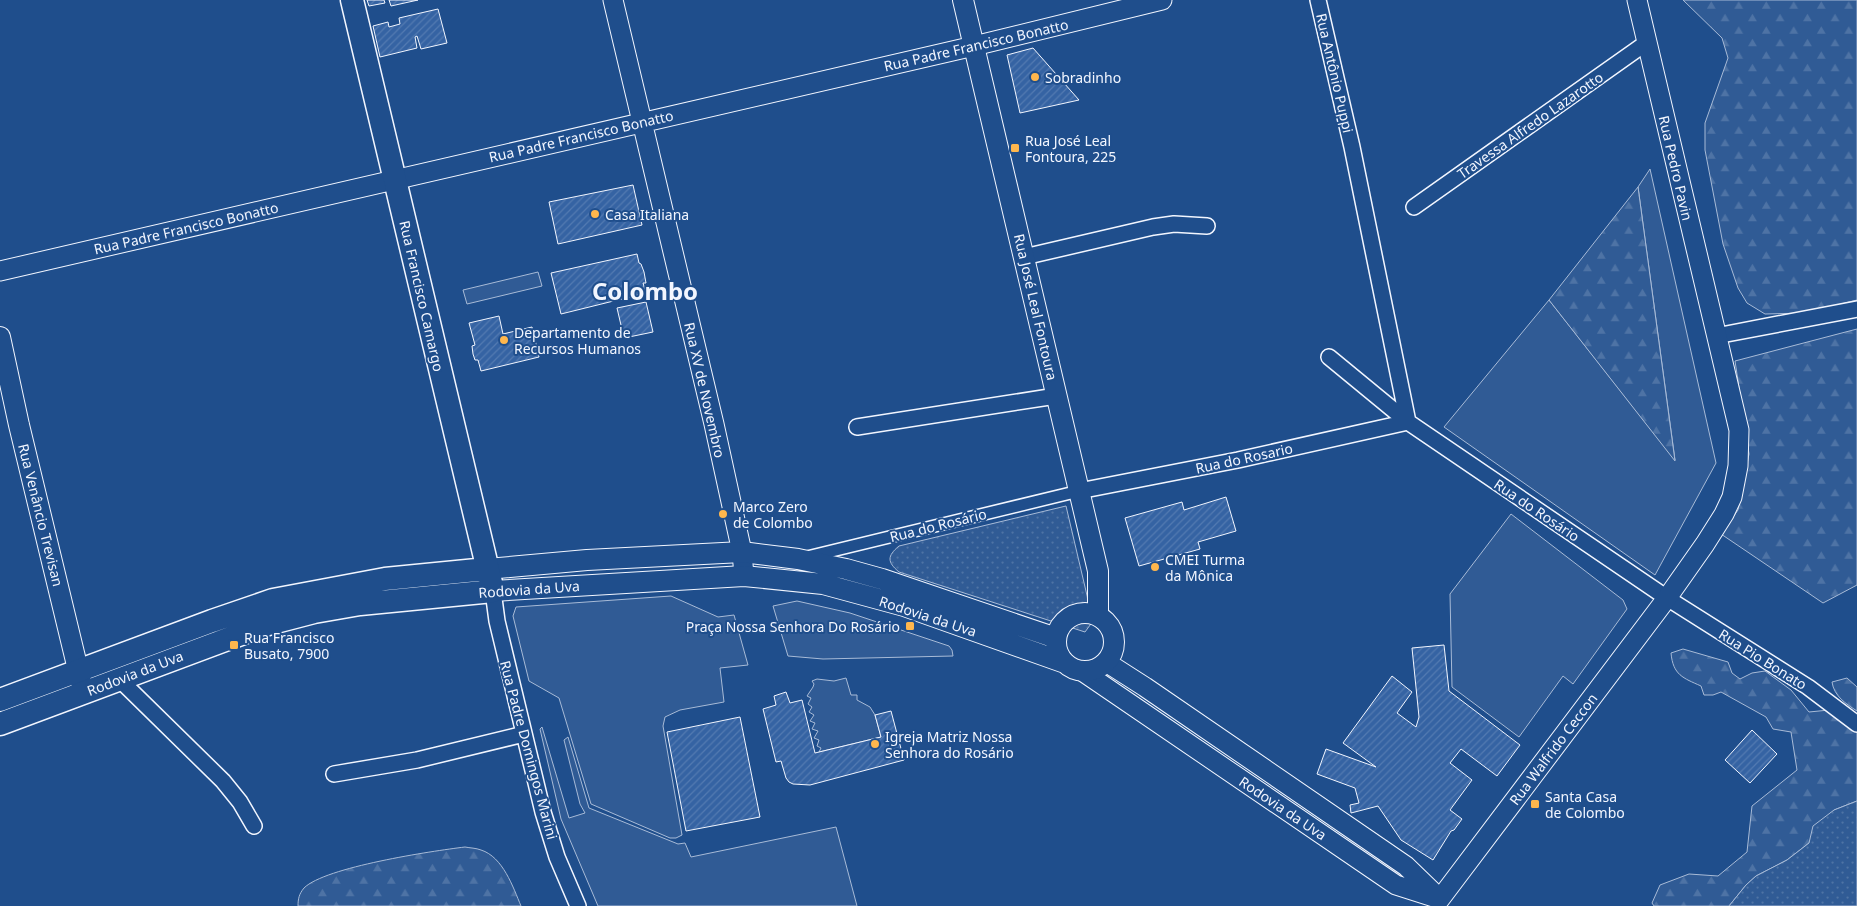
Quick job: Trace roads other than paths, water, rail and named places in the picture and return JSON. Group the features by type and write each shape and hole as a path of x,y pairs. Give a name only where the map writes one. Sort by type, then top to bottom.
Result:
{"main road":[{"name":"Rua Francisco Camargo","path":"352,0 493,591"},
{"name":"Rua José Leal Fontoura","path":"963,0 1098,571 1098,616"},
{"name":"Rua Venâncio Trevisan","path":"0,337 19,425 84,692"},
{"name":"Rodovia da Uva","path":"0,700 212,620 273,600 385,579 587,560 742,552 798,559 846,568 882,579 1056,638"},
{"name":"Rodovia da Uva","path":"0,724 268,624 314,612 360,604 493,591 744,576 823,584 874,597 1073,667"},
{"path":"1080,613 1098,616 1106,621 1111,629 1114,637 1114,646 1106,662 1099,668 1073,667 1059,656 1056,647 1058,629 1064,621 1080,613"}],"street":[{"name":"Rua XV de Novembro","path":"613,0 714,424 742,552 744,576"},
{"name":"Rua Padre Francisco Bonatto","path":"0,271 974,46 1162,0"},
{"name":"Rua Antônio Puppi","path":"1318,0 1352,147 1408,422"},
{"name":"Rua Pedro Pavin","path":"1638,0 1646,43 1739,430 1738,466 1732,497 1724,514 1705,544 1667,598"},
{"name":"Travessa Alfredo Lazarotto","path":"1414,207 1646,43"},
{"path":"1024,257 1153,227 1174,224 1207,226"},
{"path":"1716,336 1857,309"},
{"name":"Rua do Rosário","path":"1329,357 1408,422 1667,598"},
{"path":"857,427 1056,396"},
{"name":"Rua do Rosario","path":"1079,491 1238,460 1408,422"},
{"name":"Rua do Rosário","path":"798,559 1079,491"},
{"name":"Rua Padre Domingos Marini","path":"493,591 497,622 543,812 557,857 578,906"},
{"name":"Rua Pio Bonato","path":"1667,598 1808,687 1857,724"},
{"name":"Rua Walfrido Ceccon","path":"1445,903 1667,598"},
{"name":"Rodovia da Uva","path":"1106,662 1406,866 1445,903"},
{"name":"Rodovia da Uva","path":"1073,667 1396,885 1445,903"},
{"path":"119,679 223,781 240,802 254,826"},
{"path":"334,774 417,760 524,734"}],"place":[{"name":"Sobradinho","path":"1035,77"},
{"name":"Rua José Leal Fontoura, 225","path":"1015,148"},
{"name":"Casa Italiana","path":"595,214"},
{"name":"Departamento de Recursos Humanos","path":"504,340"},
{"name":"Marco Zero de Colombo","path":"723,514"},
{"name":"CMEI Turma da Mônica","path":"1155,567"},
{"name":"Praça Nossa Senhora Do Rosário","path":"910,626"},
{"name":"Rua Francisco Busato, 7900","path":"234,645"},
{"name":"Igreja Matriz Nossa Senhora do Rosário","path":"875,744"},
{"name":"Santa Casa de Colombo","path":"1535,804"}],"district":[{"name":"Colombo","path":"645,290"}]}
